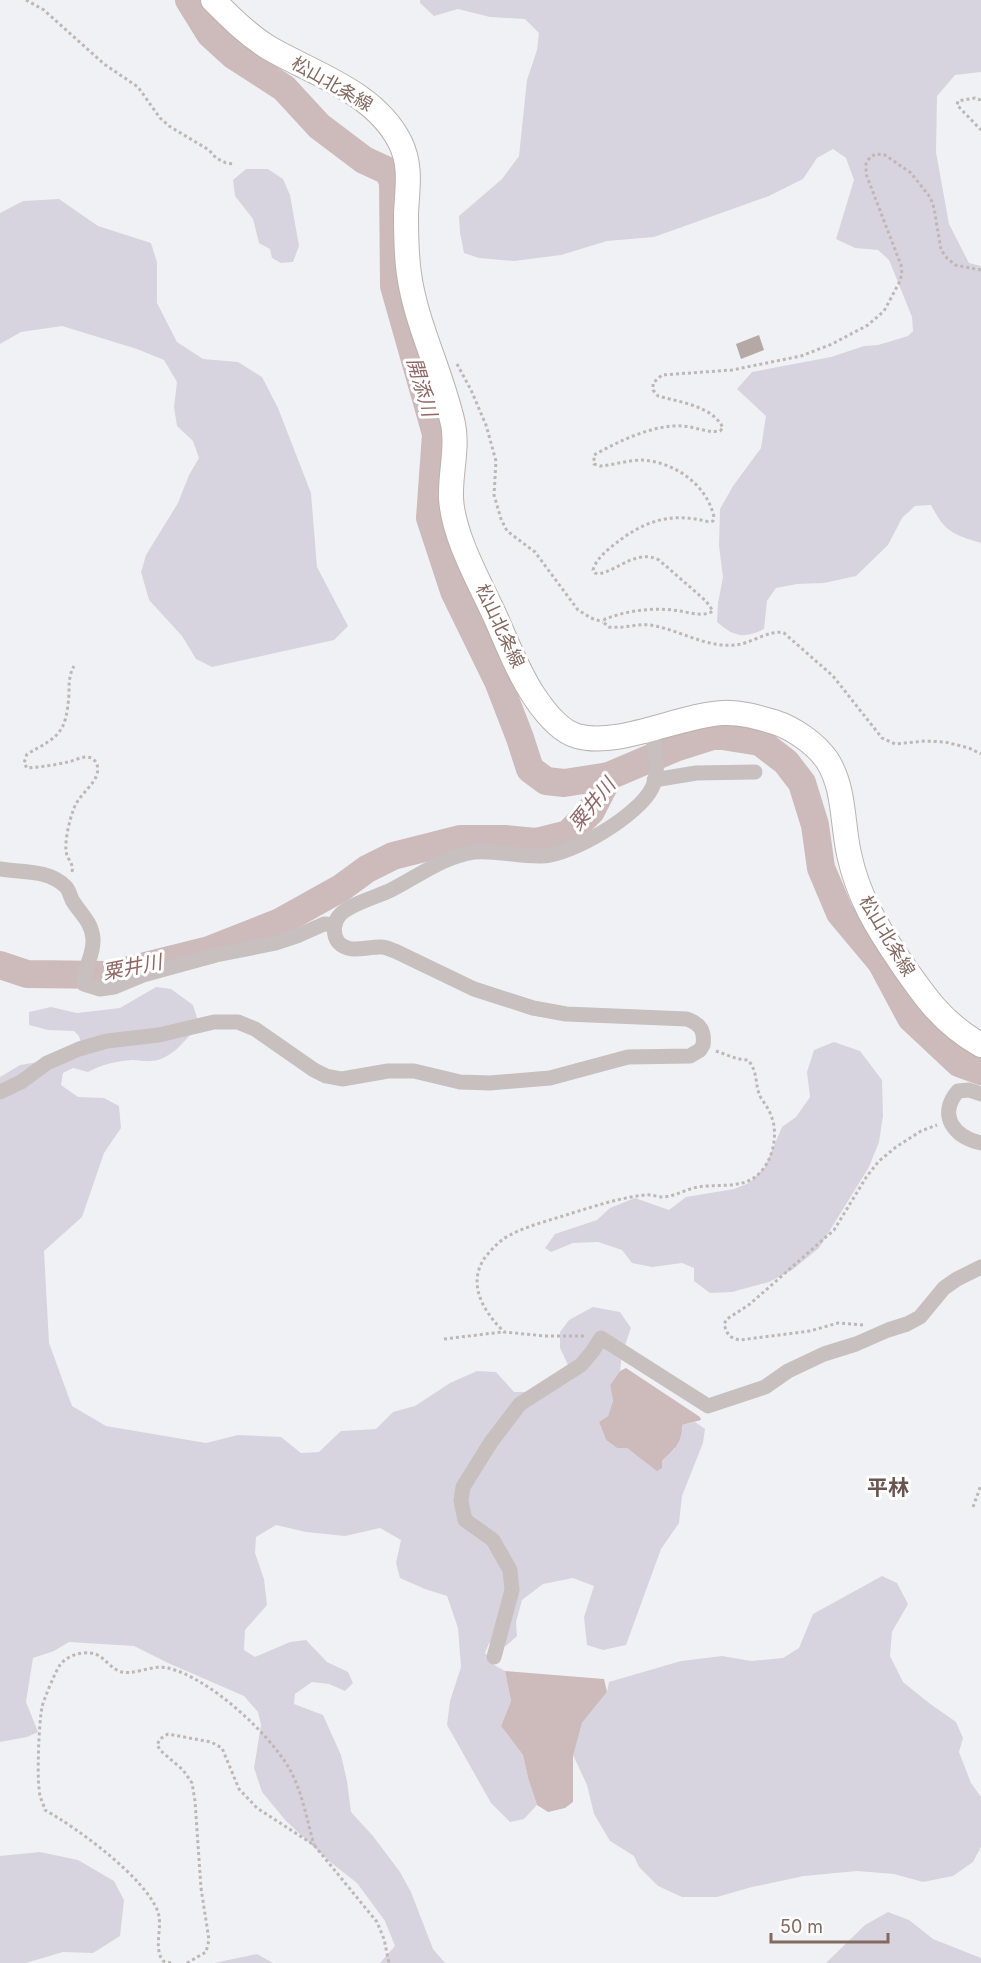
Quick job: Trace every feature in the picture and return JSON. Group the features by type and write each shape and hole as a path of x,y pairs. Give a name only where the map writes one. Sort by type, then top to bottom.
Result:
{"main road":[{"name":"松山北条線","path":"213,0 235,23 267,46 378,110 400,142 410,171 406,251 411,291 447,398 454,429 451,499 459,532 475,571 533,696 553,721 575,736 652,737 697,716 725,712 754,716 782,724 806,738 827,760 839,789 849,853 866,908 933,1008 952,1027 981,1045"}],"street":[{"path":"0,1092 21,1082 47,1063 79,1049 107,1041 159,1035 214,1022 238,1022 255,1029 314,1071 342,1079 388,1071 414,1071 460,1082 522,1081 550,1078 628,1057 690,1056 700,1050 703,1045 703,1032 699,1024 687,1019 566,1014 533,1008 474,989 395,951 382,947 350,949 339,943 335,936 334,924 348,908 396,888 432,868 474,852 543,856 572,849 596,836 627,814 653,787 655,773 652,737"},
{"path":"655,773 755,772"},
{"path":"0,869 50,876 68,889 73,902 91,926 92,958 85,974 84,984 100,989 114,987 143,975 216,955 276,943 324,924 334,924"},
{"path":"981,1094 969,1090 958,1091 952,1098 950,1119 956,1131 964,1139 981,1143"},
{"path":"494,1657 512,1590 510,1570 493,1540 465,1520 461,1501 463,1487 491,1442 520,1404 581,1365 601,1338 708,1406 765,1387 788,1371 824,1354 907,1324 920,1317 944,1288 981,1267"}],"path":[{"path":"26,0 44,10 104,64 138,87 160,118 169,126 203,146 216,158 234,164"},
{"path":"981,100 964,99 958,101 957,105 981,130"},
{"path":"603,622 613,616 636,611 673,610 709,614 713,611 706,600 659,560 651,556 636,558 599,574 593,570 603,555 622,538 643,525 670,517 683,516 709,522 713,521 714,517 705,496 679,470 655,462 639,460 600,466 594,464 594,455 657,428 684,426 705,432 720,431 723,428 720,422 708,412 658,396 653,390 653,383 663,375 732,370 801,356 858,331 884,311 894,295 902,274 901,265 868,183 866,164 870,157 876,154 885,155 911,173 930,197 941,250 955,265 981,270"},
{"path":"457,363 486,425 496,461 494,495 501,519 507,531 535,552 578,610 609,627 653,625 728,646 749,643 778,632 784,633 833,676 882,738 895,744 924,741 945,742 969,748 981,754"},
{"path":"68,889 73,867 66,854 66,848 73,809 95,779 99,771 97,762 92,758 84,757 42,767 27,768 24,758 58,736 62,730 68,708 69,674 74,666"},
{"path":"504,1332 493,1321 482,1303 476,1277 481,1263 508,1235 596,1205 648,1194 662,1197 680,1194 696,1187 736,1184 752,1179 764,1167 772,1155 773,1120 759,1095 754,1068 748,1060 738,1059 703,1045"},
{"path":"888,1330 882,1327 838,1323 810,1331 740,1340 726,1333 724,1324 727,1319 758,1297 834,1230 867,1176 879,1161 921,1131 950,1119"},
{"path":"444,1339 504,1332 601,1338"},
{"path":"974,1507 981,1485"},
{"path":"171,1963 163,1961 159,1955 160,1920 154,1903 141,1886 100,1846 45,1810 39,1789 42,1707 60,1664 72,1655 86,1653 102,1656 119,1672 152,1667 168,1668 204,1684 267,1738 288,1767 297,1785 315,1845"},
{"path":"188,1963 206,1952 209,1940 200,1878 192,1783 183,1770 157,1745 160,1739 168,1734 211,1742 222,1748 239,1789 257,1808 315,1845 377,1922 384,1939 389,1963"}],"shaded area":[{"path":"420,0 981,0 981,72 955,75 937,96 936,152 949,224 969,263 981,266 981,543 950,531 931,505 915,506 902,518 888,545 856,576 824,583 797,584 776,588 767,601 764,629 751,634 739,635 717,622 723,577 719,546 720,509 733,486 761,448 766,416 737,389 752,372 831,357 864,346 878,345 908,336 913,331 912,317 889,260 878,250 855,248 836,239 854,180 846,158 833,149 817,158 803,179 769,196 654,237 607,241 561,255 514,261 479,258 464,253 459,216 502,179 519,156 527,80 537,50 539,33 525,19 490,17 458,9 434,16 420,3"},
{"path":"246,169 268,169 283,179 290,195 299,246 293,262 281,263 272,258 270,249 259,243 253,219 235,196 233,180"},
{"path":"59,199 98,226 151,243 157,262 157,303 177,342 203,359 238,362 262,377 278,408 311,493 317,567 348,626 334,640 212,667 196,659 182,636 149,600 141,572 146,555 178,503 189,475 199,458 193,441 177,426 174,407 177,382 164,360 137,349 62,326 21,332 0,344 0,213 23,201"},
{"path":"156,987 171,989 193,1005 199,1024 179,1047 160,1059 121,1061 88,1072 73,1068 63,1073 61,1085 78,1097 104,1098 119,1106 121,1128 104,1153 82,1217 44,1251 49,1343 72,1406 106,1426 206,1443 238,1435 281,1437 301,1453 319,1452 341,1431 376,1429 393,1412 415,1406 450,1383 477,1371 496,1372 514,1392 543,1392 568,1365 560,1348 560,1332 569,1320 593,1307 620,1312 631,1328 622,1354 620,1371 610,1385 613,1401 608,1416 599,1422 606,1440 617,1448 627,1448 637,1455 662,1461 674,1450 682,1425 695,1422 705,1429 703,1443 682,1496 679,1523 661,1549 626,1645 603,1650 587,1645 584,1617 594,1586 573,1578 543,1584 522,1600 516,1622 517,1636 506,1646 489,1643 485,1653 494,1665 505,1671 511,1701 501,1726 523,1755 537,1805 524,1819 510,1822 491,1803 447,1725 450,1701 461,1667 458,1628 447,1596 400,1578 396,1563 401,1540 380,1528 345,1536 306,1532 276,1525 256,1537 255,1553 264,1579 267,1605 245,1630 244,1650 255,1657 290,1642 306,1640 327,1662 348,1672 353,1683 345,1691 329,1684 312,1682 295,1694 294,1704 323,1715 341,1755 351,1812 373,1836 400,1872 411,1892 433,1949 445,1963 380,1963 395,1946 385,1921 357,1883 329,1861 286,1821 262,1792 254,1768 261,1725 258,1712 244,1696 134,1646 69,1642 54,1651 33,1658 26,1702 38,1732 27,1737 0,1742 0,1077 20,1065 38,1062 81,1043 74,1031 48,1030 29,1025 29,1012 51,1007 77,1013 120,1008"},
{"path":"834,1042 860,1051 882,1080 883,1116 879,1142 869,1167 819,1248 792,1270 769,1282 732,1292 710,1293 694,1281 694,1268 682,1263 652,1267 632,1263 622,1250 598,1242 573,1243 551,1252 545,1248 555,1234 597,1220 610,1208 635,1198 669,1210 686,1197 734,1189 749,1183 765,1167 782,1127 796,1117 810,1097 807,1072 814,1050"},
{"path":"626,1368 700,1417 701,1420 682,1425 681,1437 677,1445 662,1461 662,1468 657,1471 627,1448 617,1448 606,1440 599,1422 608,1416 613,1401 610,1385 620,1371"},
{"path":"882,1576 897,1583 908,1604 892,1632 890,1656 903,1682 956,1722 963,1738 959,1752 971,1783 981,1797 981,1847 973,1862 953,1876 923,1882 894,1874 857,1871 804,1876 717,1897 682,1897 658,1886 639,1867 634,1856 610,1841 594,1814 587,1785 573,1755 582,1723 607,1692 609,1682 681,1661 722,1656 751,1661 783,1658 799,1648 813,1614"},
{"path":"505,1671 604,1679 607,1692 582,1723 573,1756 573,1802 565,1808 548,1812 537,1805 523,1755 501,1726 511,1701"},
{"path":"40,1852 78,1860 114,1881 124,1900 120,1936 93,1953 63,1952 26,1963 0,1963 0,1856"},
{"path":"888,1912 909,1920 933,1939 981,1958 981,1963 826,1963 865,1925"},
{"path":"257,1954 273,1963 214,1963"}],"building":[{"path":"759,335 764,350 741,359 736,344"}],"waterway":[{"name":"開添川","path":"189,0 210,34 233,55 284,88 319,126 364,160 388,171 393,182 394,286 436,434 430,518 454,591 498,681 530,769 546,781 564,783 609,776"},
{"name":"粟井川","path":"0,965 27,974 109,975 209,950 280,922 341,888 367,869 393,856 460,839 536,842 568,834 591,811 609,776 675,748 716,735 760,742 786,762 802,783 815,825 821,868 840,913 881,962 911,1018 959,1063 981,1071"}],"district":[{"name":"平林","path":"888,1488"}]}
